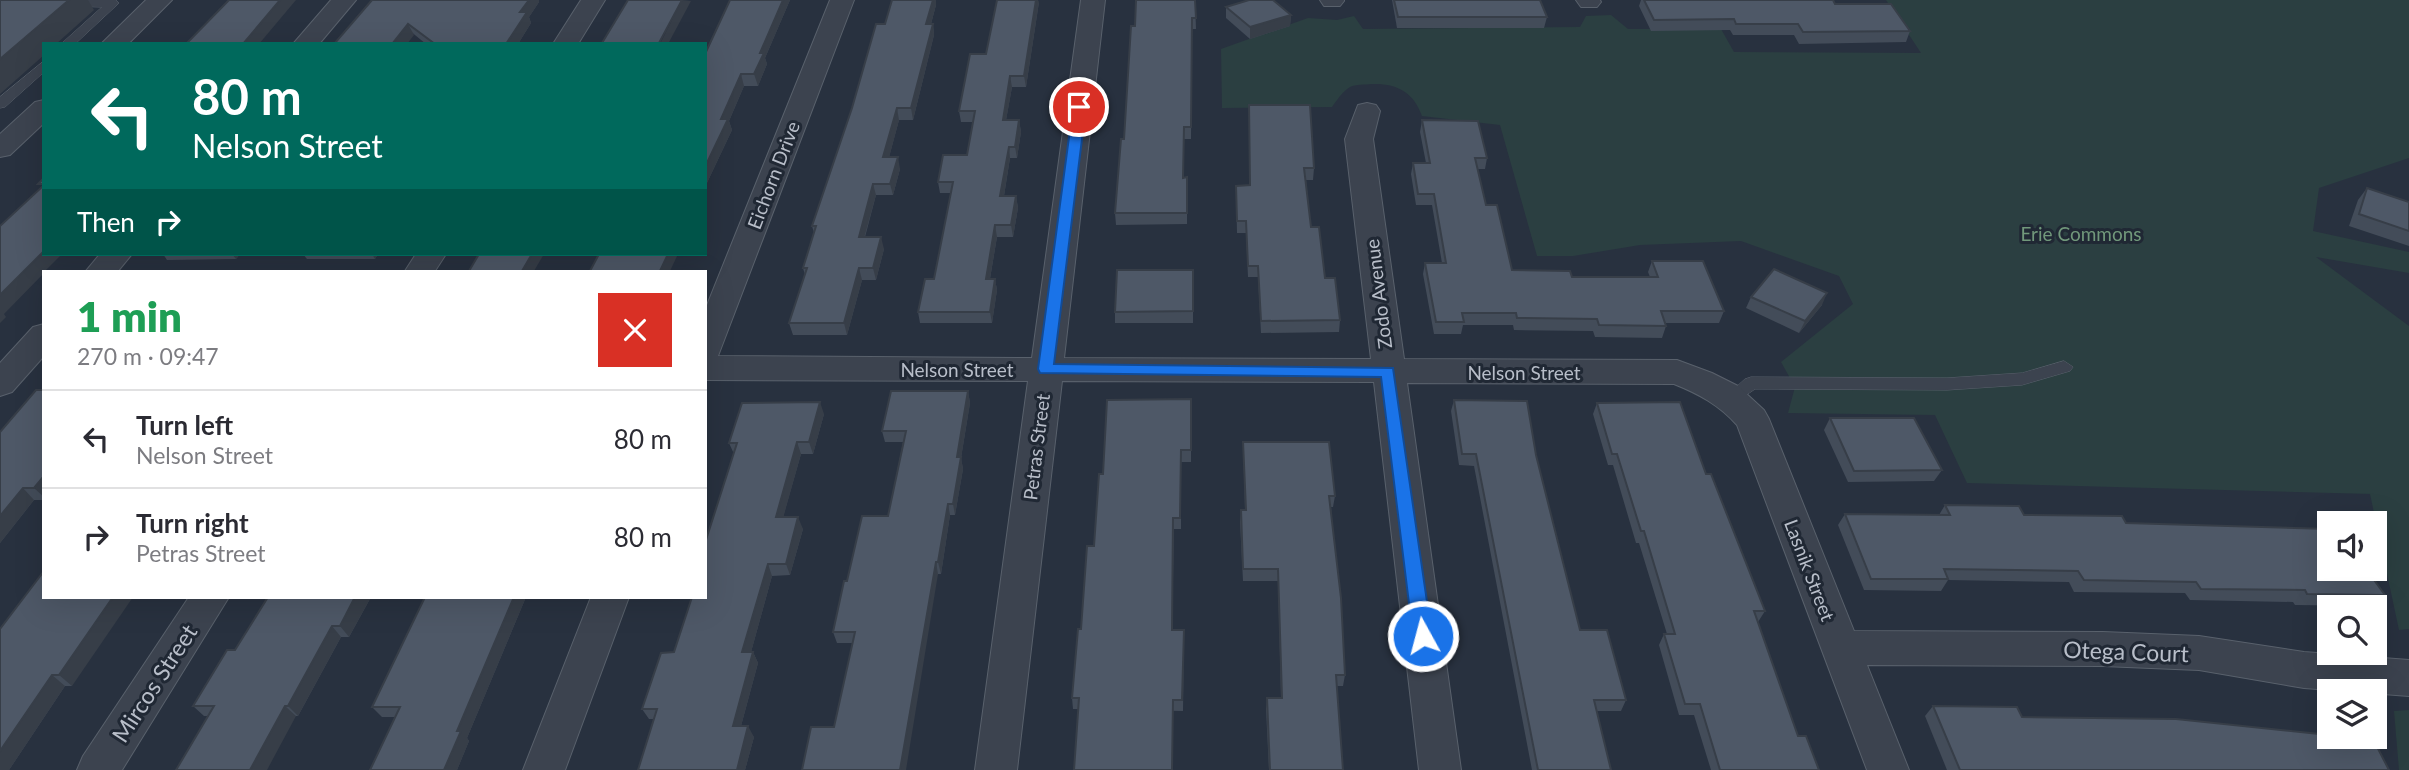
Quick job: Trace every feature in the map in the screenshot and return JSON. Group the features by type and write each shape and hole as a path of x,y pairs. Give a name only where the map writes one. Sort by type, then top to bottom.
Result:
{"street":[{"path":"115,42 160,0"},
{"path":"307,42 344,0"},
{"path":"566,42 593,0"},
{"name":"Eichorn Drive","path":"707,346 842,0"},
{"name":"Petras Street","path":"996,770 1093,0"},
{"path":"5,139 42,110"},
{"name":"Zodo Avenue","path":"1367,111 1359,139 1440,770"},
{"path":"102,270 115,256"},
{"path":"20,372 42,338"},
{"name":"Nelson Street","path":"707,368 1677,372 1722,391"},
{"name":"Lasnik Street","path":"1722,391 1752,419 1888,770"},
{"name":"Mircos Street","path":"98,770 209,599"},
{"path":"544,770 609,599"},
{"name":"Otega Court","path":"1841,648 2103,649 2199,653 2304,670 2409,678"}],"lane":[{"path":"50,2 113,3 69,42"},
{"path":"0,104 42,67"},
{"path":"1722,391 1751,383 1947,384 2022,379 2064,367"}],"green space":[{"name":"Erie Commons","path":"1886,0 2409,0 2409,158 2319,188 2313,231 2409,252 2409,273 2316,257 2409,326 2409,629 2399,630 2387,574 2387,511 2374,511 2370,494 1967,483 1935,415 1788,413 1795,387 1781,362 1853,304 1839,276 1741,241 1640,245 1573,256 1537,256 1500,125 1422,116 1409,95 1389,85 1352,86 1332,107 1222,108 1221,49 1308,18 1337,20 1354,16 1363,29 1580,27 1586,16 1611,15 1628,29 1721,29 1734,52 1921,53"},
{"path":"2409,710 2409,770 2399,770 2394,711"}],"building":[{"path":"0,0 69,0 0,59"},
{"path":"229,0 280,0 245,42 188,42"},
{"path":"372,0 529,0 520,12 527,12 507,42 432,42 408,24 394,42 336,42"},
{"path":"628,0 682,0 660,42 603,42"},
{"path":"730,0 783,0 754,74 741,74 721,119 728,119 707,163 707,50"},
{"path":"892,0 933,0 926,24 933,24 911,108 897,108 883,157 898,157 890,184 873,184 859,237 881,237 873,268 859,268 844,323 789,323 807,268 803,268 816,226 812,226 852,108 876,24 885,24"},
{"path":"997,0 1036,0 1024,76 1010,76 1003,120 1019,120 1015,147 1009,147 1000,196 1016,196 1011,225 995,225 986,279 995,279 990,312 918,312 925,279 934,279 953,182 938,182 943,155 967,155 975,111 959,111 970,54 986,54"},
{"path":"1136,0 1195,0 1196,18 1192,18 1191,127 1184,127 1183,178 1187,177 1187,213 1115,213 1121,139 1124,139 1131,26 1135,26"},
{"path":"1249,0 1273,0 1291,15 1250,27 1226,7"},
{"path":"1394,0 1540,0 1547,17 1398,17"},
{"path":"1644,0 1833,0 1835,4 1891,4 1910,31 1803,32 1798,24 1736,24 1734,19 1654,20"},
{"path":"1249,105 1310,105 1314,168 1304,168 1311,227 1319,227 1325,278 1335,278 1340,320 1261,321 1258,266 1248,266 1246,221 1237,221 1236,186 1250,185"},
{"path":"1422,120 1478,121 1487,158 1475,158 1486,205 1497,205 1512,270 1570,271 1572,277 1658,277 1652,261 1703,261 1724,311 1661,311 1666,326 1599,325 1597,319 1517,318 1516,313 1462,313 1464,322 1436,322 1425,263 1446,263 1434,194 1418,194 1413,163 1430,163"},
{"path":"42,187 42,253 0,295 0,226"},
{"path":"2367,188 2409,202 2409,231 2359,214"},
{"path":"478,256 531,256 523,270 470,270"},
{"path":"598,256 667,256 660,270 591,270"},
{"path":"1774,269 1827,293 1805,321 1751,297"},
{"path":"1117,270 1193,270 1193,311 1115,312"},
{"path":"36,390 42,390 42,478 34,488 23,488 0,516 0,432"},
{"path":"891,391 968,391 957,457 961,457 953,504 948,504 936,562 900,770 802,770 811,727 834,727 855,632 833,632 862,516 888,516 906,431 882,431"},
{"path":"1191,399 1191,450 1181,450 1180,518 1173,518 1172,630 1184,630 1182,700 1173,700 1172,770 1074,770 1079,698 1072,698 1078,629 1081,629 1087,546 1094,546 1099,474 1103,474 1107,400"},
{"path":"1454,400 1527,401 1536,455 1580,630 1607,630 1626,700 1594,700 1611,770 1538,770 1476,454 1462,454"},
{"path":"820,402 809,442 797,442 776,517 798,517 786,564 768,564 742,652 753,652 733,726 748,726 737,770 638,770 657,709 642,709 661,653 674,652 691,599 707,599 707,537 737,443 729,443 742,403"},
{"path":"1680,402 1706,474 1711,474 1765,611 1754,611 1798,736 1806,736 1819,770 1720,770 1700,704 1685,704 1664,634 1675,634 1644,531 1641,531 1617,454 1612,454 1597,403"},
{"path":"1830,418 1914,418 1942,470 1854,471"},
{"path":"1243,442 1329,442 1335,496 1329,496 1341,598 1345,675 1336,675 1343,770 1270,770 1267,698 1282,698 1278,569 1243,569 1241,510 1246,510"},
{"path":"1945,505 2019,506 2024,515 2122,516 2126,523 2317,529 2317,581 2375,581 2385,595 2307,594 2305,590 2201,589 2196,582 2084,580 2078,571 1944,569 1948,579 1871,579 1845,514 1950,515"},
{"path":"42,574 42,599 112,599 59,675 52,675 0,751 0,629"},
{"path":"267,599 354,599 340,626 332,626 250,770 176,770 214,706 193,706 227,650 235,650"},
{"path":"424,599 513,599 457,731 461,731 444,770 370,770 400,707 372,707"},
{"path":"1933,706 2017,707 2022,717 2176,719 2317,734 2317,749 2378,749 2389,770 1960,770"}],"route":[{"path":"1079,107 1046,369 1388,372 1423,636"}]}
